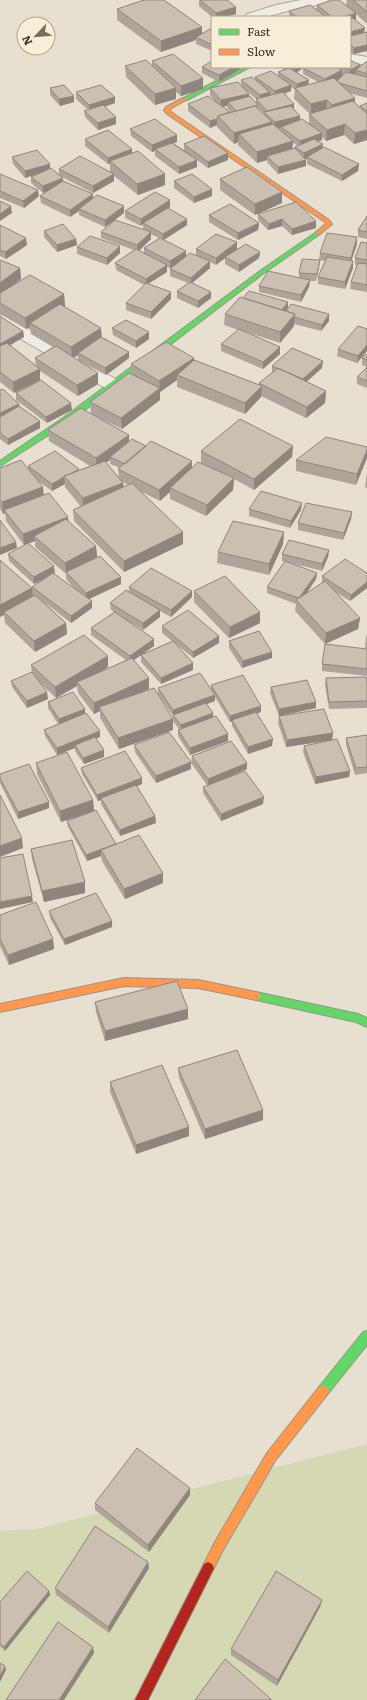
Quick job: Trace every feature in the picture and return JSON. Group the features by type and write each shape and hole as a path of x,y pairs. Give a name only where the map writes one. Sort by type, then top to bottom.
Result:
{"street":[{"path":"255,16 282,8 321,0"},
{"path":"351,58 367,61"},
{"path":"0,464 66,420 262,272 326,228 329,224 327,221 169,113 167,110 168,108 245,68"},
{"path":"0,320 113,384"},
{"path":"0,1008 124,982 198,984 350,1017 367,1023"},
{"path":"141,1700 219,1546 271,1457 367,1336"}],"green space":[{"path":"367,1444 367,1700 0,1700 0,1531 37,1529"}],"building":[{"path":"144,0 164,0 202,27 161,41 117,9"},
{"path":"200,0 227,0 236,7 216,13"},
{"path":"333,0 339,0 356,13 347,16 331,16 317,5"},
{"path":"353,0 367,0 367,12"},
{"path":"310,5 325,16 296,16 289,11"},
{"path":"353,18 365,28 351,32 351,19"},
{"path":"211,29 211,44 196,37"},
{"path":"367,32 367,45 354,48 351,45 351,36"},
{"path":"173,54 203,78 181,86 152,61"},
{"path":"146,60 176,88 155,94 125,66"},
{"path":"351,60 360,65 350,70 345,68 351,68"},
{"path":"367,61 367,74 356,70"},
{"path":"211,62 211,68 232,68 219,75 202,67"},
{"path":"289,68 309,80 297,84 278,72"},
{"path":"303,68 338,68 342,70 325,79"},
{"path":"271,71 291,85 275,91 255,77"},
{"path":"346,72 367,77 367,91 339,83 337,81"},
{"path":"252,77 270,92 260,95 241,80"},
{"path":"334,78 355,98 332,105 327,100 311,104 295,88"},
{"path":"238,82 249,94 221,100 210,88"},
{"path":"64,85 74,96 59,99 50,88"},
{"path":"101,85 115,97 89,105 76,92"},
{"path":"283,92 294,104 267,111 256,99"},
{"path":"208,96 230,112 218,116 217,119 210,121 188,104"},
{"path":"250,96 258,105 236,111 228,102"},
{"path":"353,101 367,114 367,130 355,133 345,124 327,130 309,114"},
{"path":"367,103 367,111 360,106"},
{"path":"103,105 116,117 98,123 84,111"},
{"path":"255,106 272,122 234,133 218,116"},
{"path":"291,106 300,116 275,122 264,112"},
{"path":"155,119 177,135 152,145 130,129"},
{"path":"302,119 322,133 300,141 281,127"},
{"path":"273,124 293,141 257,152 239,134"},
{"path":"108,130 132,149 108,158 85,139"},
{"path":"204,136 228,153 208,162 184,144"},
{"path":"314,139 323,144 304,153 295,147"},
{"path":"172,143 197,160 179,167 155,149"},
{"path":"324,147 359,164 342,175 307,157"},
{"path":"295,148 306,160 278,167 267,156"},
{"path":"37,150 50,164 25,171 12,157"},
{"path":"138,151 165,174 137,184 110,161"},
{"path":"80,156 114,174 93,186 59,169"},
{"path":"247,167 282,192 255,204 220,179"},
{"path":"51,168 63,178 43,186 31,177"},
{"path":"0,174 38,190 23,201 0,191"},
{"path":"192,174 212,189 194,197 174,181"},
{"path":"63,181 93,194 70,210 40,196"},
{"path":"155,192 170,200 141,219 125,211"},
{"path":"97,195 124,206 105,220 79,209"},
{"path":"0,201 11,206 0,214"},
{"path":"296,202 316,221 292,229 282,219 269,224 258,214"},
{"path":"230,204 259,223 238,233 209,215"},
{"path":"168,208 187,219 163,234 143,223"},
{"path":"367,216 367,232 358,230"},
{"path":"115,220 151,232 137,245 101,232"},
{"path":"63,224 76,239 57,245 44,231"},
{"path":"0,225 26,238 5,252 0,250"},
{"path":"327,233 357,237 351,258 320,253"},
{"path":"216,234 237,242 216,258 196,249"},
{"path":"90,236 120,246 107,258 77,247"},
{"path":"160,238 186,251 170,261 144,248"},
{"path":"361,242 367,243 367,260 355,258"},
{"path":"246,244 260,252 239,265 225,257"},
{"path":"136,249 167,265 146,279 115,263"},
{"path":"190,253 210,261 191,278 170,269"},
{"path":"327,257 353,261 345,282 318,277"},
{"path":"302,259 320,260 317,274 299,273"},
{"path":"0,260 20,268 0,283"},
{"path":"358,263 367,264 367,285 351,282"},
{"path":"268,271 310,280 301,295 259,286"},
{"path":"30,275 64,294 25,318 0,303 0,293"},
{"path":"190,282 211,292 198,301 177,291"},
{"path":"146,283 171,292 151,312 126,303"},
{"path":"249,291 288,302 282,310 243,298"},
{"path":"240,297 295,314 280,332 225,314"},
{"path":"60,304 101,328 71,347 30,323"},
{"path":"291,304 329,314 322,325 294,317 295,314 286,311"},
{"path":"0,316 23,331 0,344"},
{"path":"126,320 149,332 136,341 112,328"},
{"path":"358,326 367,329 367,345 358,356 338,349"},
{"path":"239,329 280,347 263,362 221,344"},
{"path":"101,337 129,352 105,368 78,353"},
{"path":"166,342 194,358 159,381 131,364"},
{"path":"7,343 40,369 13,382 0,372 0,346"},
{"path":"56,346 98,373 77,385 35,358"},
{"path":"292,348 323,361 303,379 272,366"},
{"path":"367,354 367,360 362,358"},
{"path":"194,360 262,386 245,403 177,375"},
{"path":"367,367 367,381 357,377"},
{"path":"278,368 326,391 307,407 259,383"},
{"path":"129,373 160,388 121,418 90,402"},
{"path":"41,380 71,403 46,417 16,393"},
{"path":"3,389 19,404 0,413 0,390"},
{"path":"19,406 40,421 8,439 0,433 0,417"},
{"path":"81,408 129,435 96,458 48,430"},
{"path":"240,419 293,446 254,479 201,451"},
{"path":"326,437 367,447 357,474 296,460"},
{"path":"132,439 146,446 125,464 110,457"},
{"path":"151,441 192,461 159,490 118,469"},
{"path":"55,451 79,469 52,484 28,466"},
{"path":"21,460 43,487 2,502 0,500 0,468"},
{"path":"105,461 123,483 83,498 64,476"},
{"path":"198,462 234,478 207,505 170,488"},
{"path":"132,483 183,532 124,561 73,510"},
{"path":"261,491 302,503 291,521 249,509"},
{"path":"49,493 68,517 23,534 4,510"},
{"path":"306,503 352,512 344,533 298,523"},
{"path":"66,519 96,546 65,563 34,536"},
{"path":"0,520 16,542 0,548"},
{"path":"233,521 284,532 269,564 218,552"},
{"path":"289,540 329,550 322,564 282,554"},
{"path":"28,543 54,566 34,577 8,554"},
{"path":"100,556 121,577 86,593 66,572"},
{"path":"345,559 367,573 367,582 351,595 322,576"},
{"path":"0,560 32,588 0,605"},
{"path":"285,561 317,573 299,598 267,587"},
{"path":"151,568 192,591 171,610 129,587"},
{"path":"53,573 92,601 71,616 32,587"},
{"path":"225,576 260,612 230,627 194,591"},
{"path":"325,581 360,618 326,633 296,600"},
{"path":"126,590 160,610 143,623 110,603"},
{"path":"35,595 66,623 34,641 4,612"},
{"path":"188,610 219,636 193,652 162,626"},
{"path":"115,612 154,639 130,656 91,628"},
{"path":"259,631 272,652 243,661 229,641"},
{"path":"84,635 108,656 55,687 31,665"},
{"path":"173,641 193,663 161,678 141,655"},
{"path":"325,644 367,649 367,669 322,664"},
{"path":"132,658 149,678 94,703 77,682"},
{"path":"32,672 47,692 27,701 11,681"},
{"path":"200,673 215,695 173,710 158,688"},
{"path":"243,675 261,706 230,716 211,685"},
{"path":"366,677 367,701 329,702 326,678"},
{"path":"307,680 316,702 279,709 271,687"},
{"path":"154,688 173,719 118,738 99,707"},
{"path":"73,692 85,709 59,719 48,702"},
{"path":"206,703 213,713 181,725 173,715"},
{"path":"324,709 333,733 287,740 279,716"},
{"path":"256,712 273,739 248,747 232,720"},
{"path":"86,713 100,731 57,748 44,730"},
{"path":"216,716 228,734 190,748 178,730"},
{"path":"169,732 191,762 156,776 134,745"},
{"path":"367,735 367,767 356,768 346,738"},
{"path":"95,737 104,750 83,758 75,745"},
{"path":"337,739 350,771 316,777 304,746"},
{"path":"231,741 247,763 208,779 192,756"},
{"path":"125,751 142,778 97,795 81,768"},
{"path":"67,752 93,800 60,811 36,763"},
{"path":"29,764 49,802 18,812 0,778 0,774"},
{"path":"245,771 264,797 221,814 203,787"},
{"path":"136,785 155,816 120,830 101,798"},
{"path":"0,795 22,838 0,846"},
{"path":"96,810 116,844 86,855 67,821"},
{"path":"139,835 163,873 124,889 101,850"},
{"path":"72,840 85,882 42,891 31,849"},
{"path":"23,854 32,896 0,902 0,858"},
{"path":"96,893 112,921 64,939 49,911"},
{"path":"36,902 53,939 8,955 0,939 0,915"},
{"path":"177,981 188,1009 105,1031 95,1002"},
{"path":"237,1050 263,1110 205,1129 178,1068"},
{"path":"162,1065 189,1127 136,1145 110,1082"},
{"path":"137,1448 190,1488 148,1545 95,1503"},
{"path":"95,1526 148,1562 108,1627 55,1588"},
{"path":"27,1571 49,1591 4,1647 0,1644 0,1602"},
{"path":"276,1571 322,1600 278,1680 231,1649"},
{"path":"58,1622 93,1647 59,1700 6,1700"},
{"path":"225,1659 272,1700 195,1700"},
{"path":"0,1663 5,1666 0,1676"}],"traffic: fast":[{"path":"185,99 245,68"},
{"path":"0,464 66,420 262,272 318,233"},
{"path":"256,996 358,1018 367,1023"},
{"path":"323,1391 367,1336"}],"traffic: slow":[{"path":"185,99 168,108 167,110 169,113 327,221 329,224 318,233"},
{"path":"0,1008 124,982 198,984 256,996"},
{"path":"208,1568 219,1546 271,1457 323,1391"}],"traffic: jam":[{"path":"141,1700 208,1568"}]}
